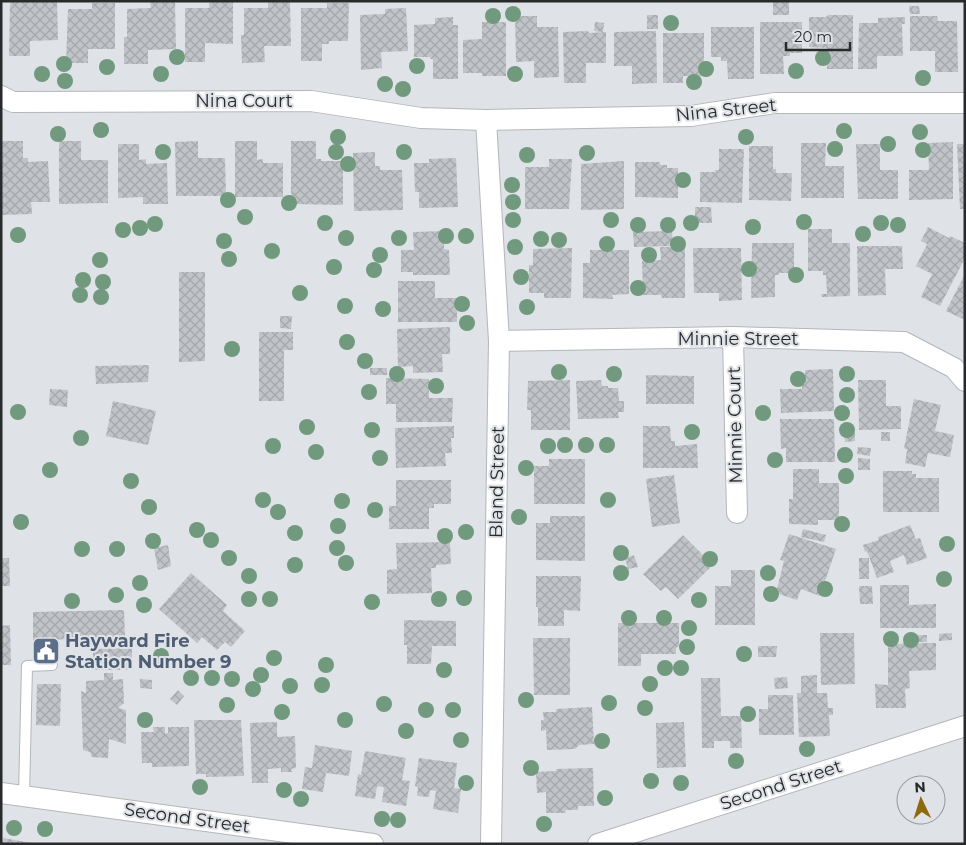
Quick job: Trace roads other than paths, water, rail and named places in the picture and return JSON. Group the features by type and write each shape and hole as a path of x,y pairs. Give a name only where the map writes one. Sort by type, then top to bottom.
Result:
{"street":[{"name":"Nina Court","path":"1,96 13,102 311,101 421,118 486,120"},
{"name":"Nina Street","path":"486,120 691,116 776,103 965,103"},
{"name":"Bland Street","path":"486,120 499,341 491,844"},
{"name":"Minnie Street","path":"499,341 733,337 904,342 954,368 965,381"},
{"name":"Minnie Court","path":"733,337 737,513"},
{"name":"Second Street","path":"598,844 965,726"},
{"name":"Second Street","path":"1,793 373,844"}],"lane":[{"path":"24,796 27,666 52,665"}],"place":[{"name":"Hayward Fire Station Number 9","path":"46,651"}]}
